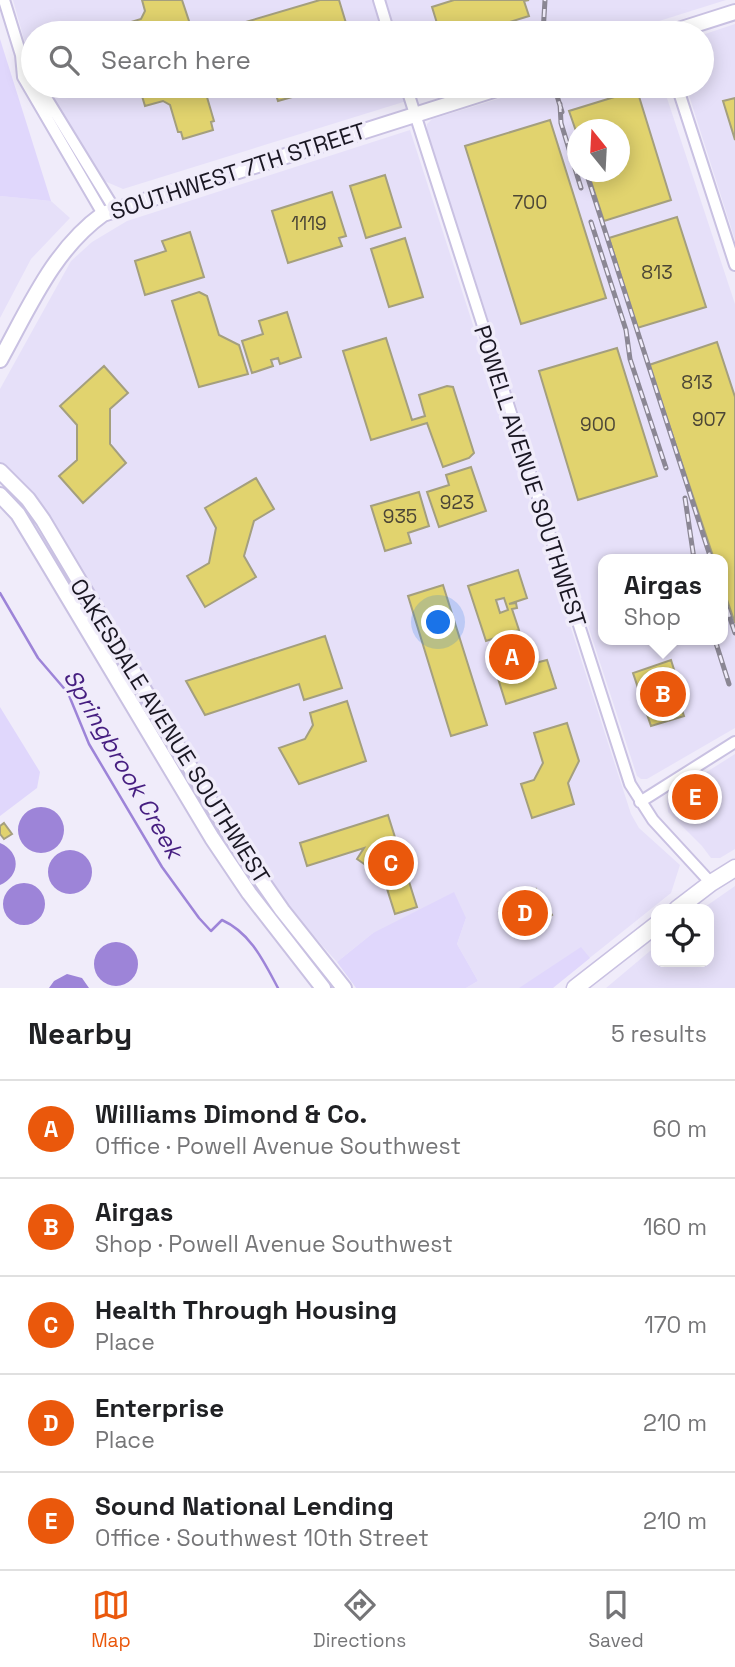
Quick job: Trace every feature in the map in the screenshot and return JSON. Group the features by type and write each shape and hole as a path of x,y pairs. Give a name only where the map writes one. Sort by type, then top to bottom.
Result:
{"main road":[{"path":"684,904 735,868"},
{"path":"575,988 651,929"}],"street":[{"path":"4,0 21,55"},
{"path":"379,0 385,21"},
{"path":"707,21 735,12"},
{"path":"36,98 109,212"},
{"path":"46,98 109,212"},
{"name":"POWELL AVENUE SOUTHWEST","path":"410,98 630,784 653,820 711,883"},
{"name":"SOUTHWEST 7TH STREET","path":"0,360 54,264 84,228 109,212 468,98"},
{"path":"681,98 735,265"},
{"name":"OAKESDALE AVENUE SOUTHWEST","path":"0,471 28,499 43,520 225,827 282,910 344,988"},
{"name":"OAKESDALE AVENUE SOUTHWEST","path":"0,495 18,514 212,838 277,930 323,988"},
{"path":"59,583 73,593 115,661 134,674"},
{"path":"640,802 735,742"},
{"path":"225,827 223,842 268,908 277,930"}],"shaded area":[{"path":"13,0 726,0 659,21 21,21 21,29"},
{"path":"735,24 735,240 690,98 714,98 714,31"},
{"path":"0,39 51,201 0,196"},
{"path":"49,98 416,98 123,189 102,180"},
{"path":"501,98 667,98 735,304 735,728 647,779 637,776 427,132 427,124 432,119"},
{"path":"410,130 631,814 639,828 680,865 671,893 657,904 651,904 651,909 552,988 466,988 478,981 457,944 466,918 373,933 337,962 259,875 23,485 0,464 0,389 71,261 92,242 127,221"},
{"path":"0,196 51,201 70,218 31,259 0,318"},
{"path":"0,707 40,772 37,788 0,816"},
{"path":"735,754 735,849 720,858 711,858 668,812 667,801 672,794"},
{"path":"41,807 57,814 64,830 57,846 41,853 25,846 18,830 25,814"},
{"path":"0,843 12,852 16,864 12,876 0,885"},
{"path":"70,850 79,851 86,856 91,863 91,881 86,888 79,893 70,894 61,893 54,888 49,881 48,872 49,863 54,856 61,851"},
{"path":"24,883 39,889 45,904 39,919 24,925 9,919 3,904 9,889"},
{"path":"735,886 735,988 606,988 651,950 651,967 714,967 714,904 709,904"},
{"path":"454,892 466,918 457,944 478,981 466,988 356,988 337,962 373,933"},
{"path":"116,942 125,943 132,948 137,955 137,973 132,980 125,985 116,986 107,985 100,980 95,973 94,964 95,955 100,948 107,943"},
{"path":"581,947 590,958 553,988 519,988"},
{"path":"67,974 82,978 89,988 49,988 54,981"}],"building":[{"path":"142,0 182,0 189,21 134,21 141,19 145,11"},
{"path":"320,0 339,0 345,21 249,21"},
{"path":"454,0 529,0 524,1 529,16 513,21 436,21 432,7"},
{"path":"143,98 207,98 214,121 211,122 213,130 183,139 181,132 178,132 170,105 163,101 145,106"},
{"path":"611,98 639,98 671,200 604,221 591,182 630,182 630,119 572,119 569,111"},
{"path":"735,98 735,140 723,101"},
{"path":"550,120 567,174 567,182 570,182 606,298 521,324 465,146"},
{"path":"385,175 401,227 366,238 350,186"},
{"path":"332,192 346,236 339,238 342,246 288,263 272,211"},
{"path":"677,217 706,307 637,328 609,238"},
{"path":"190,232 204,277 145,295 135,261 166,251 162,241"},
{"path":"405,238 423,297 389,307 371,249"},
{"path":"199,292 207,296 219,335 239,345 248,374 199,387 172,301"},
{"path":"287,312 301,357 280,364 278,358 271,360 273,366 252,373 242,341 263,334 259,321"},
{"path":"386,338 412,420 425,416 419,395 447,386 453,387 474,453 469,458 443,467 427,423 371,440 343,351"},
{"path":"717,342 735,397 735,623 728,603 728,554 712,554 649,365"},
{"path":"617,348 657,476 578,500 539,371"},
{"path":"104,366 128,393 110,409 110,444 126,463 83,503 59,476 77,460 77,425 60,406"},
{"path":"471,467 486,511 439,527 427,492 449,485 446,475"},
{"path":"256,478 274,509 254,521 244,556 256,577 205,607 187,576 209,563 216,528 205,508"},
{"path":"419,492 429,526 408,533 411,543 385,551 371,506"},
{"path":"518,570 527,598 509,604 516,603 517,608 512,609 519,630 486,641 468,586","holes":["504,598 508,610 500,613 496,600"]},
{"path":"443,585 487,725 451,736 408,596"},
{"path":"325,636 342,688 304,700 299,684 205,715 186,681"},
{"path":"522,639 528,660 534,658 535,663 547,660 556,688 506,704 489,650","holes":["525,662 528,674 520,676 517,664"]},
{"path":"671,660 677,679 672,680 684,716 651,726 633,673"},
{"path":"347,701 366,761 299,784 279,748 305,739 313,725 310,713"},
{"path":"567,723 579,761 568,783 574,804 532,818 521,784 534,780 543,763 534,733"},
{"path":"704,783 711,795 685,811 678,799"},
{"path":"388,815 417,907 395,914 376,854 367,866 357,859 364,848 307,866 300,843"},
{"path":"4,823 12,834 4,839 0,834 0,826"},
{"path":"536,889 552,915 515,937 499,912"}],"waterway":[{"name":"Springbrook Creek","path":"0,593 38,658 68,693 89,744 162,867 211,931 222,920 249,940 278,988"}],"railway":[{"path":"544,21 545,0"},
{"path":"558,98 562,112"},
{"path":"560,104 561,123 581,188"},
{"path":"589,182 709,554"},
{"path":"591,222 626,330 630,359 666,468"},
{"path":"685,498 693,554"},
{"path":"728,612 735,633"},
{"path":"717,645 729,684"}],"place":[{"name":"Williams Dimond & Co.","path":"512,657"},
{"name":"Airgas","path":"663,694"},
{"name":"Sound National Lending","path":"695,797"},
{"name":"Health Through Housing","path":"391,863"},
{"name":"Enterprise","path":"525,913"}]}
